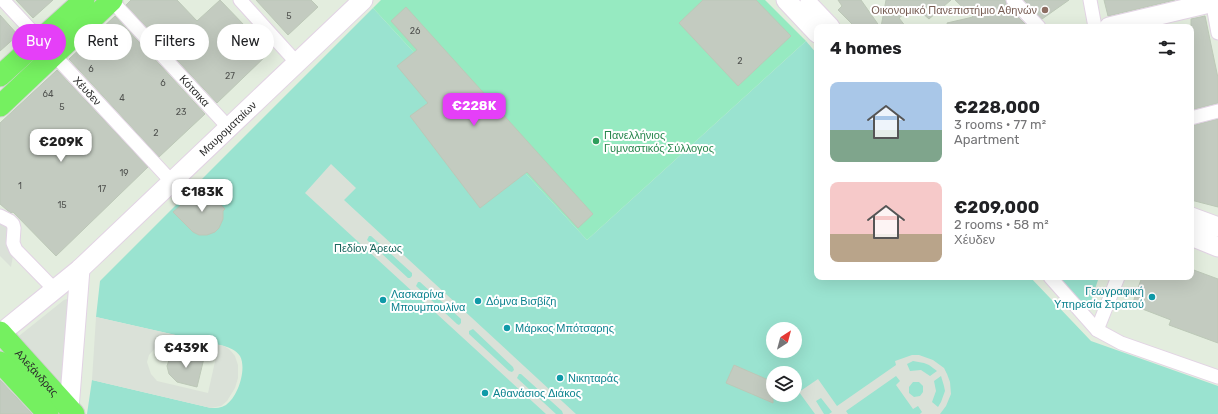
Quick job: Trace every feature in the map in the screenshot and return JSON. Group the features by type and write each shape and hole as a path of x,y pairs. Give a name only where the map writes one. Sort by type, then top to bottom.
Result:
{"main road":[{"path":"66,24 84,0"},
{"path":"66,34 112,0"},
{"name":"Μαυροματαίων","path":"1,333 80,269 363,0"},
{"path":"786,0 814,30"},
{"path":"804,0 827,24"},
{"path":"1121,24 1214,1"},
{"path":"0,76 27,60"},
{"path":"0,106 37,60"},
{"path":"1194,218 1217,226"},
{"path":"1194,237 1218,247"},
{"path":"72,412 80,269"},
{"name":"Αλεξάνδρας","path":"1,333 72,412"},
{"name":"Αλεξάνδρας","path":"0,362 48,414"}],"street":[{"name":"Χέυδεν","path":"3,0 25,24"},
{"name":"Κότσικα","path":"112,0 229,128"},
{"path":"240,0 297,63"},
{"path":"1013,0 1035,24"},
{"path":"1090,0 1094,24"},
{"path":"1214,1 1218,33"},
{"name":"Χέυδεν","path":"58,60 172,182"},
{"path":"1194,117 1218,111"},
{"path":"0,216 13,224 13,243 16,250 55,290"},
{"path":"1053,280 1097,330 1121,343 1218,377"},
{"path":"1097,330 1117,280"}],"green space":[{"name":"Πανελλήνιος Γυμναστικός Σύλλογος","path":"381,0 765,0 806,41 587,240 373,8"},
{"name":"Πεδίον Άρεως","path":"373,8 587,240 806,41 814,50 814,280 1033,280 1091,341 1218,386 1218,414 87,414 92,380 211,408 224,406 230,401 238,389 242,375 242,362 240,356 235,351 224,346 96,317 100,281"},
{"path":"1061,280 1098,280 1088,310"}],"shaded area":[{"path":"331,164 356,188 344,200 576,414 563,414 562,411 521,374 519,374 517,378 556,414 546,414 305,193","holes":["369,236 371,236 412,273 412,276 408,278 367,240","418,282 420,282 461,319 461,323 459,325 457,324 416,286","473,329 513,367 514,370 512,372 509,371 469,334 469,331"]},
{"path":"0,209 18,227 11,267 0,256"},
{"path":"67,299 68,300 63,384 19,336"},
{"path":"96,317 224,346 235,356 238,365 238,378 235,388 227,401 221,406 211,408 92,380","holes":["162,345 216,357 208,393 157,381 151,374 147,362 149,355 156,347"]},
{"path":"912,355 919,355 933,360 944,368 950,382 951,394 946,406 940,414 920,414 922,412 918,406 913,409 896,385 900,381 896,376 846,411 848,414 829,414 832,412 821,398 816,401 824,414 815,414 802,396 802,390 818,379 837,406 896,365 895,361","holes":["913,361 924,363 937,371 930,376 921,370 910,371 907,364","941,376 945,391 938,407 932,402 936,391 934,381","913,382 919,382 923,386 923,392 920,396 914,397 909,393 909,387"]}],"building":[{"path":"16,0 53,0 33,18"},
{"path":"131,0 177,0 197,21 220,0 243,24 217,24 217,60 262,60 217,103 177,60 209,60 209,24 144,24 126,5"},
{"path":"256,0 311,0 318,7 288,35"},
{"path":"703,0 756,0 791,36 738,86 679,23"},
{"path":"838,0 861,0 878,24 852,24 838,10 842,6"},
{"path":"886,0 951,0 929,19 914,6 899,18 904,24 882,24"},
{"path":"955,0 1005,0 1007,6 1025,24 947,24 973,17"},
{"name":"Οικονομικό Πανεπιστήμιο Αθηνών","path":"1024,0 1069,0 1042,19"},
{"path":"1104,0 1175,0 1108,16"},
{"path":"406,7 593,214 578,228 527,172 480,208 410,116 428,103 397,66 417,50 391,21"},
{"path":"0,15 12,28 12,40 0,51"},
{"path":"115,16 122,24 106,24"},
{"path":"1205,16 1218,78 1218,103 1194,109 1194,24 1191,24 1191,19"},
{"path":"132,35 140,43 140,60 155,60 205,114 159,157 69,59 74,54 74,60 132,60"},
{"path":"57,70 148,167 56,256 13,212 11,213 0,204 0,123"},
{"path":"1218,119 1218,207 1194,201 1194,125"},
{"path":"202,185 225,209 223,211 223,219 219,228 215,232 207,235 199,235 193,232 173,212 181,205 184,205 197,193 196,190"},
{"path":"1194,270 1218,279 1218,343 1169,325 1171,320 1132,305 1141,280 1194,280"},
{"path":"182,352 204,358 197,387 177,382 169,374 167,366 169,360 176,354"},
{"path":"734,365 766,379 766,400 726,383"},
{"path":"0,380 32,414 0,414"}],"place":[{"name":"Οικονομικό Πανεπιστήμιο Αθηνών","path":"1045,10"},
{"name":"Πανελλήνιος Γυμναστικός Σύλλογος","path":"596,141"},
{"name":"Γεωγραφική Υπηρεσία Στρατού","path":"1152,297"},
{"name":"Λασκαρίνα Μπουμπουλίνα","path":"383,300"},
{"name":"Δόμνα Βισβίζη","path":"478,301"},
{"name":"Μάρκος Μπότσαρης","path":"507,328"},
{"name":"Νικηταράς","path":"560,378"},
{"name":"Αθανάσιος Διάκος","path":"485,393"}]}
